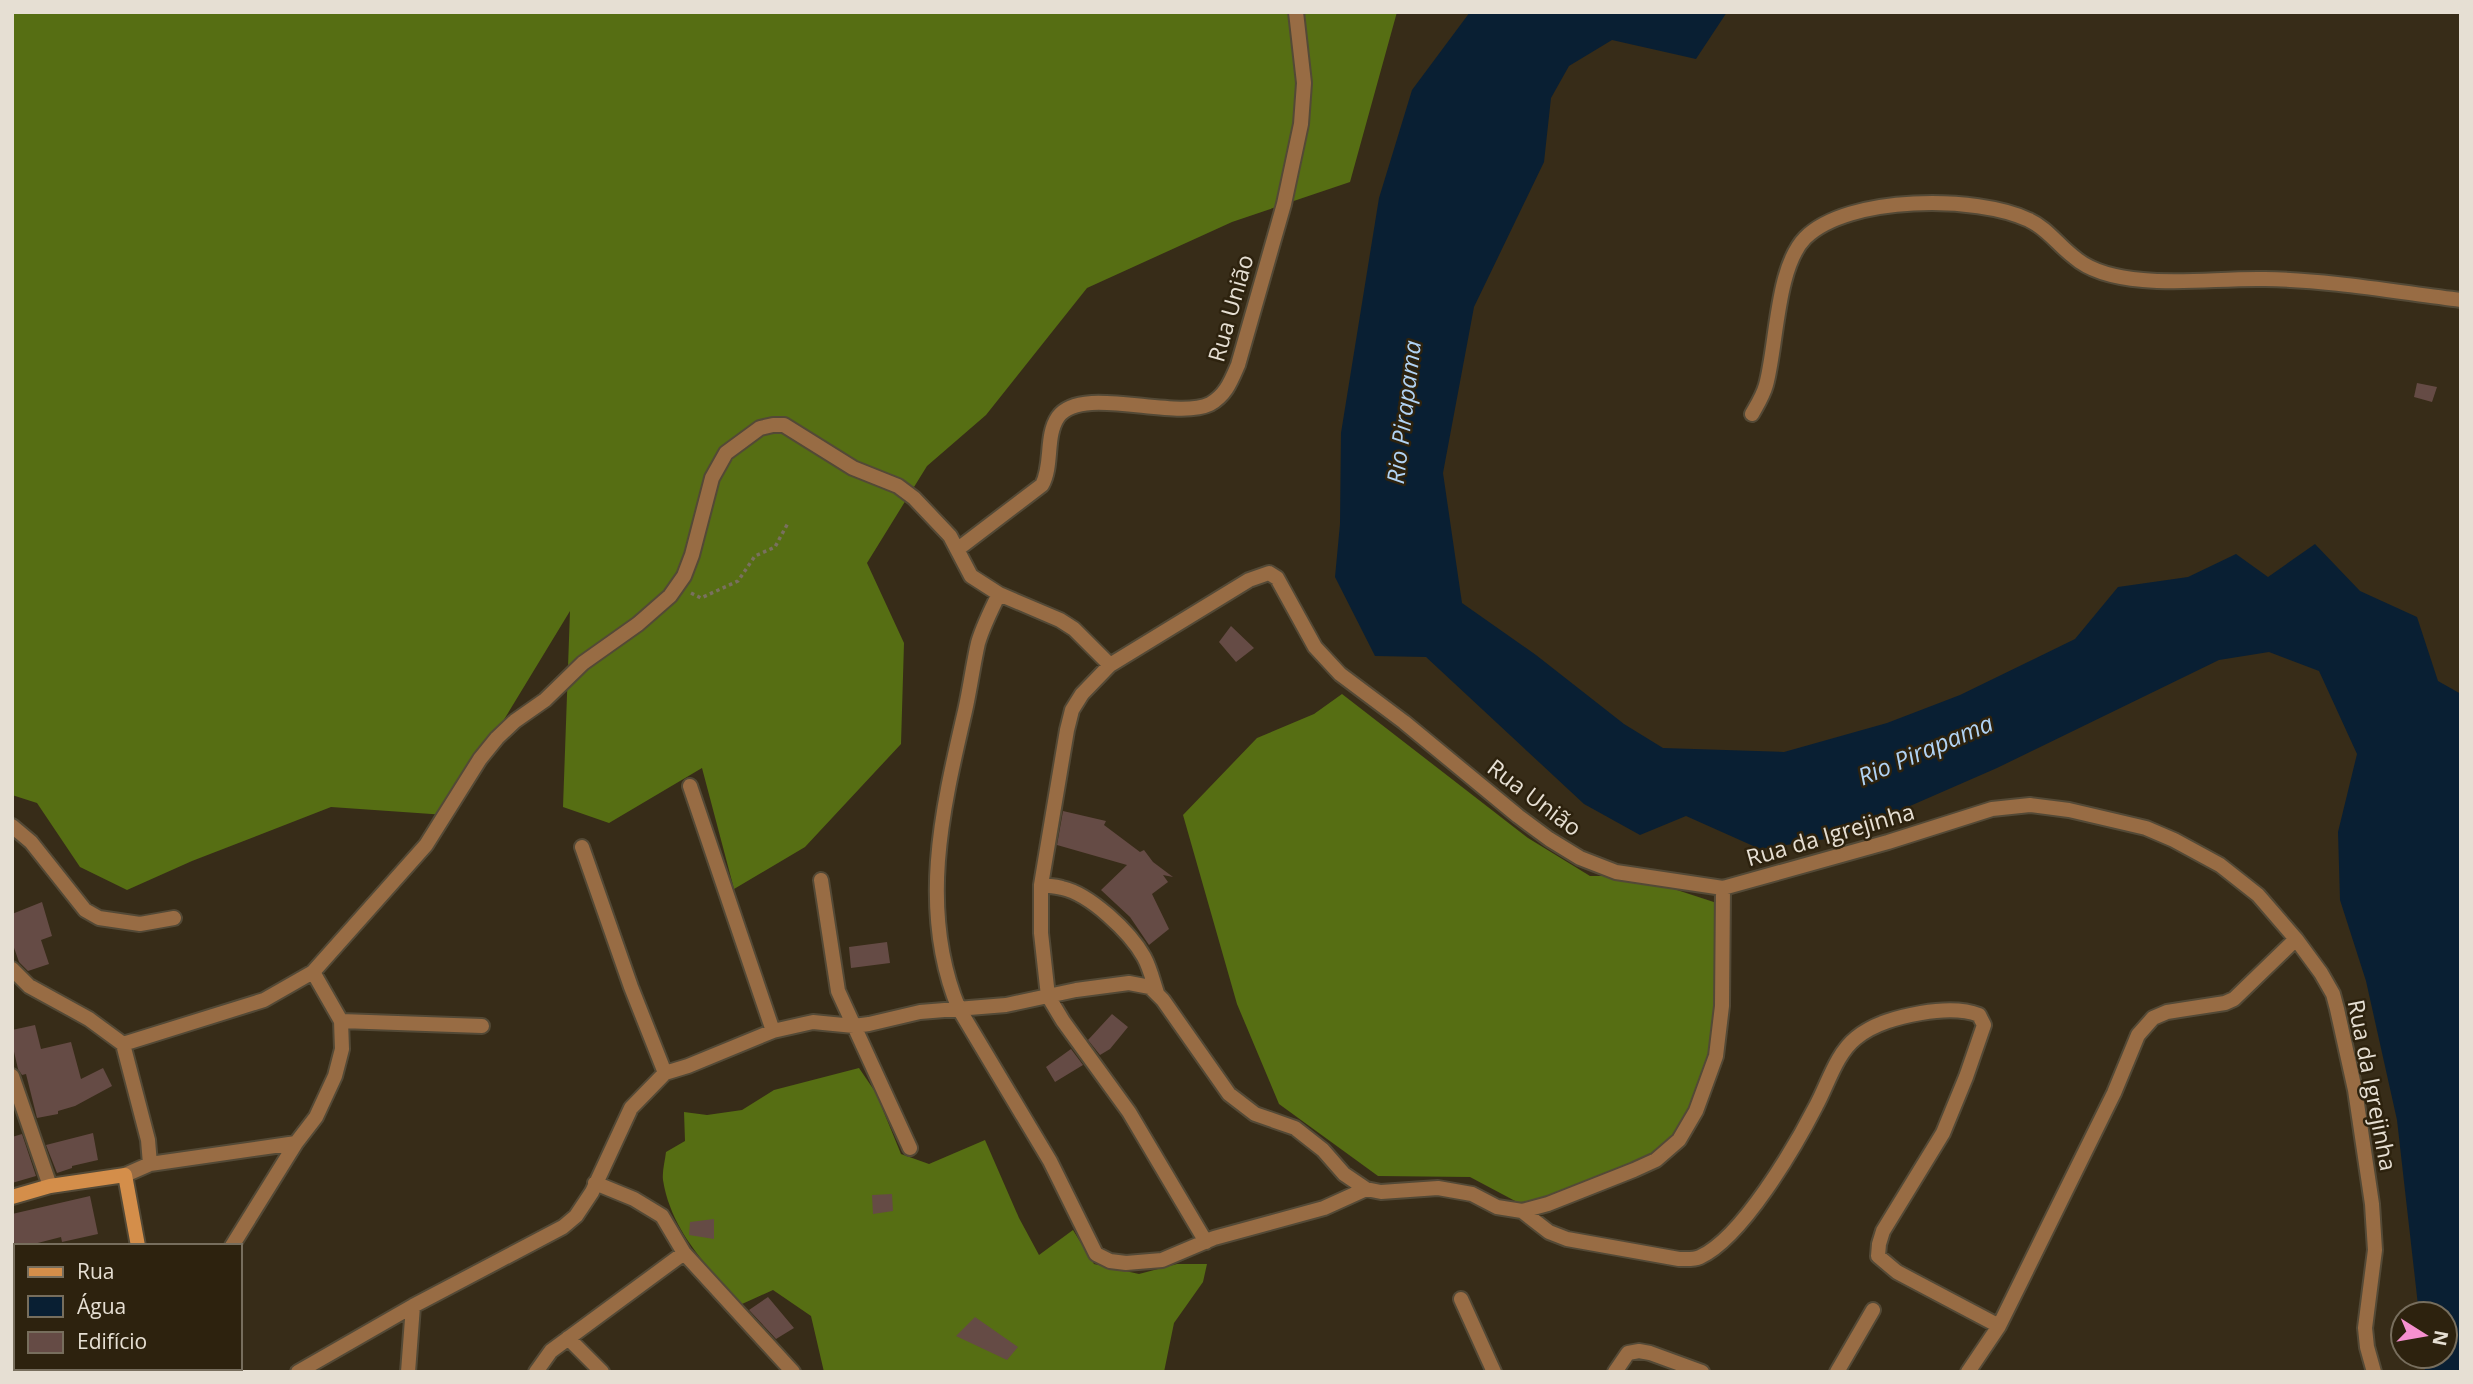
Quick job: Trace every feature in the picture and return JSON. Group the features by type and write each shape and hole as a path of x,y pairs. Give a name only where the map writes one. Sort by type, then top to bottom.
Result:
{"street":[{"name":"Rua União","path":"958,549 1042,485 1057,418 1074,405 1100,403 1202,407 1217,399 1229,386 1238,365 1284,204 1297,148 1304,83 1296,12"},
{"path":"1752,414 1766,385 1781,298 1798,247 1816,229 1828,222 1867,208 1920,204 1970,206 2008,212 2038,225 2089,267 2121,277 2166,281 2297,280 2461,300"},
{"path":"123,1044 264,1000 313,972 426,845 469,775 497,738 553,693 583,663 639,624 670,596 684,576 692,555 705,499 726,453 760,428 785,425 853,468 898,486 927,509 958,549 971,576 999,594 1060,620 1074,629 1110,665 1094,679 1072,710 1066,730 1041,885 1041,933 1048,996 1129,1112 1206,1242"},
{"name":"Rua União","path":"1110,665 1249,580 1269,573 1277,578 1310,639 1328,663 1549,839 1580,858 1616,872 1723,888"},
{"path":"999,594 979,640 938,839 936,893 940,940 950,988 959,1009 1050,1161 1096,1254 1110,1261 1162,1261 1206,1242 1324,1208 1366,1189"},
{"path":"690,786 773,1031"},
{"name":"Rua da Igrejinha","path":"1723,888 2008,806 2030,806 2115,819 2146,828 2220,865 2239,879 2273,911 2296,939 2333,994 2355,1090 2374,1225 2375,1250 2365,1328 2374,1372"},
{"path":"12,826 31,842 85,910 99,918 140,923 174,918"},
{"path":"582,847 631,987 665,1073"},
{"path":"821,880 838,991 911,1148"},
{"path":"1041,885 1063,888 1082,896 1129,937 1143,956 1157,993 1235,1100 1255,1114 1294,1128 1323,1150 1344,1174 1366,1189 1381,1192 1420,1188 1447,1189 1472,1194 1497,1207 1522,1211 1548,1204 1656,1160 1679,1140 1688,1127 1716,1056 1720,1032 1723,888"},
{"path":"1968,1372 1999,1326 2114,1093 2138,1035 2153,1018 2167,1012 2225,1003 2234,999 2296,939"},
{"path":"12,969 29,986 89,1019 123,1044 148,1140 150,1164"},
{"path":"233,1244 296,1143 316,1117 335,1076 342,1049 341,1021 313,972"},
{"path":"298,1372 413,1306 563,1227 576,1216 595,1183 631,1108 665,1073 773,1031 813,1022 854,1026 883,1022 920,1012 1006,1005 1129,983 1142,985 1157,993"},
{"path":"1522,1211 1549,1232 1567,1239 1679,1259 1697,1259 1734,1229 1770,1183 1809,1120 1842,1053 1857,1036 1902,1017 1929,1012 1969,1011 1979,1015 1984,1025 1966,1077 1943,1133 1883,1231 1878,1256 1897,1272 1999,1326"},
{"path":"341,1021 482,1026"},
{"path":"12,1076 50,1186"},
{"path":"12,1197 50,1186 125,1175 150,1164 296,1143"},
{"path":"125,1175 138,1244"},
{"path":"595,1183 653,1209 662,1216 684,1253 793,1372"},
{"path":"536,1372 551,1351 684,1253"},
{"path":"1461,1299 1494,1372"},
{"path":"408,1372 413,1306"},
{"path":"1837,1372 1872,1310"},
{"path":"568,1338 602,1372"},
{"path":"1615,1372 1628,1353 1639,1351 1702,1372"}],"path":[{"path":"676,587 701,598 738,581 755,556 775,547 789,523"}],"green space":[{"path":"12,12 1397,12 1350,182 1232,222 1087,288 986,415 927,466 867,563 904,643 901,744 805,847 734,889 702,768 609,823 563,807 570,611 446,815 331,807 192,861 127,890 80,867 37,803 12,795"},
{"path":"1342,694 1528,838 1590,876 1634,876 1723,905 1712,1067 1679,1140 1532,1210 1470,1177 1378,1176 1279,1104 1237,1004 1183,815 1257,738 1314,714"},
{"path":"859,1068 876,1093 901,1154 929,1164 985,1140 1019,1218 1039,1255 1073,1230 1094,1264 1139,1274 1177,1264 1207,1264 1203,1282 1174,1323 1164,1372 824,1372 811,1316 773,1290 742,1304 693,1248 667,1198 663,1177 666,1152 685,1141 684,1112 707,1115 742,1110 774,1090"}],"water":[{"name":"Rio Pirapama","path":"1470,12 1727,12 1696,59 1612,40 1569,66 1551,98 1544,162 1474,307 1443,473 1462,603 1536,655 1624,724 1663,748 1784,752 1887,723 1960,695 2075,639 2118,587 2188,577 2236,554 2268,577 2315,544 2360,591 2417,617 2438,681 2461,694 2461,1372 2425,1372 2459,1370 2459,1300 2417,1300 2397,1120 2366,981 2340,900 2338,832 2357,754 2319,671 2269,652 2219,660 1997,768 1839,837 1760,849 1686,816 1640,835 1584,804 1426,657 1375,656 1335,577 1340,524 1341,433 1379,198 1412,90"}],"building":[{"path":"2417,383 2437,387 2432,402 2414,397"},
{"path":"1231,626 1254,648 1236,662 1219,642"},
{"path":"1063,811 1106,821 1104,825 1140,852 1144,850 1153,862 1173,877 1163,875 1168,882 1152,894 1169,929 1149,945 1130,917 1101,890 1127,865 1057,845"},
{"path":"42,902 52,936 41,940 49,964 28,971 19,962 12,942 12,914"},
{"path":"887,942 890,963 851,968 849,947"},
{"path":"1112,1014 1128,1027 1110,1049 1100,1055 1088,1040"},
{"path":"35,1025 41,1049 71,1042 81,1079 103,1068 112,1086 75,1106 58,1111 58,1114 37,1118 26,1074 22,1075 18,1069 12,1043 12,1030"},
{"path":"1071,1049 1083,1065 1055,1082 1046,1067"},
{"path":"93,1133 98,1160 72,1166 57,1173 46,1145"},
{"path":"22,1134 36,1176 12,1183 12,1137"},
{"path":"892,1194 893,1211 873,1214 872,1195"},
{"path":"90,1196 98,1234 62,1242 61,1237 34,1244 15,1244 12,1214"},
{"path":"714,1219 714,1239 689,1235 690,1222"},
{"path":"768,1297 794,1328 776,1339 749,1310"},
{"path":"975,1317 1018,1347 1007,1360 956,1336"}]}
